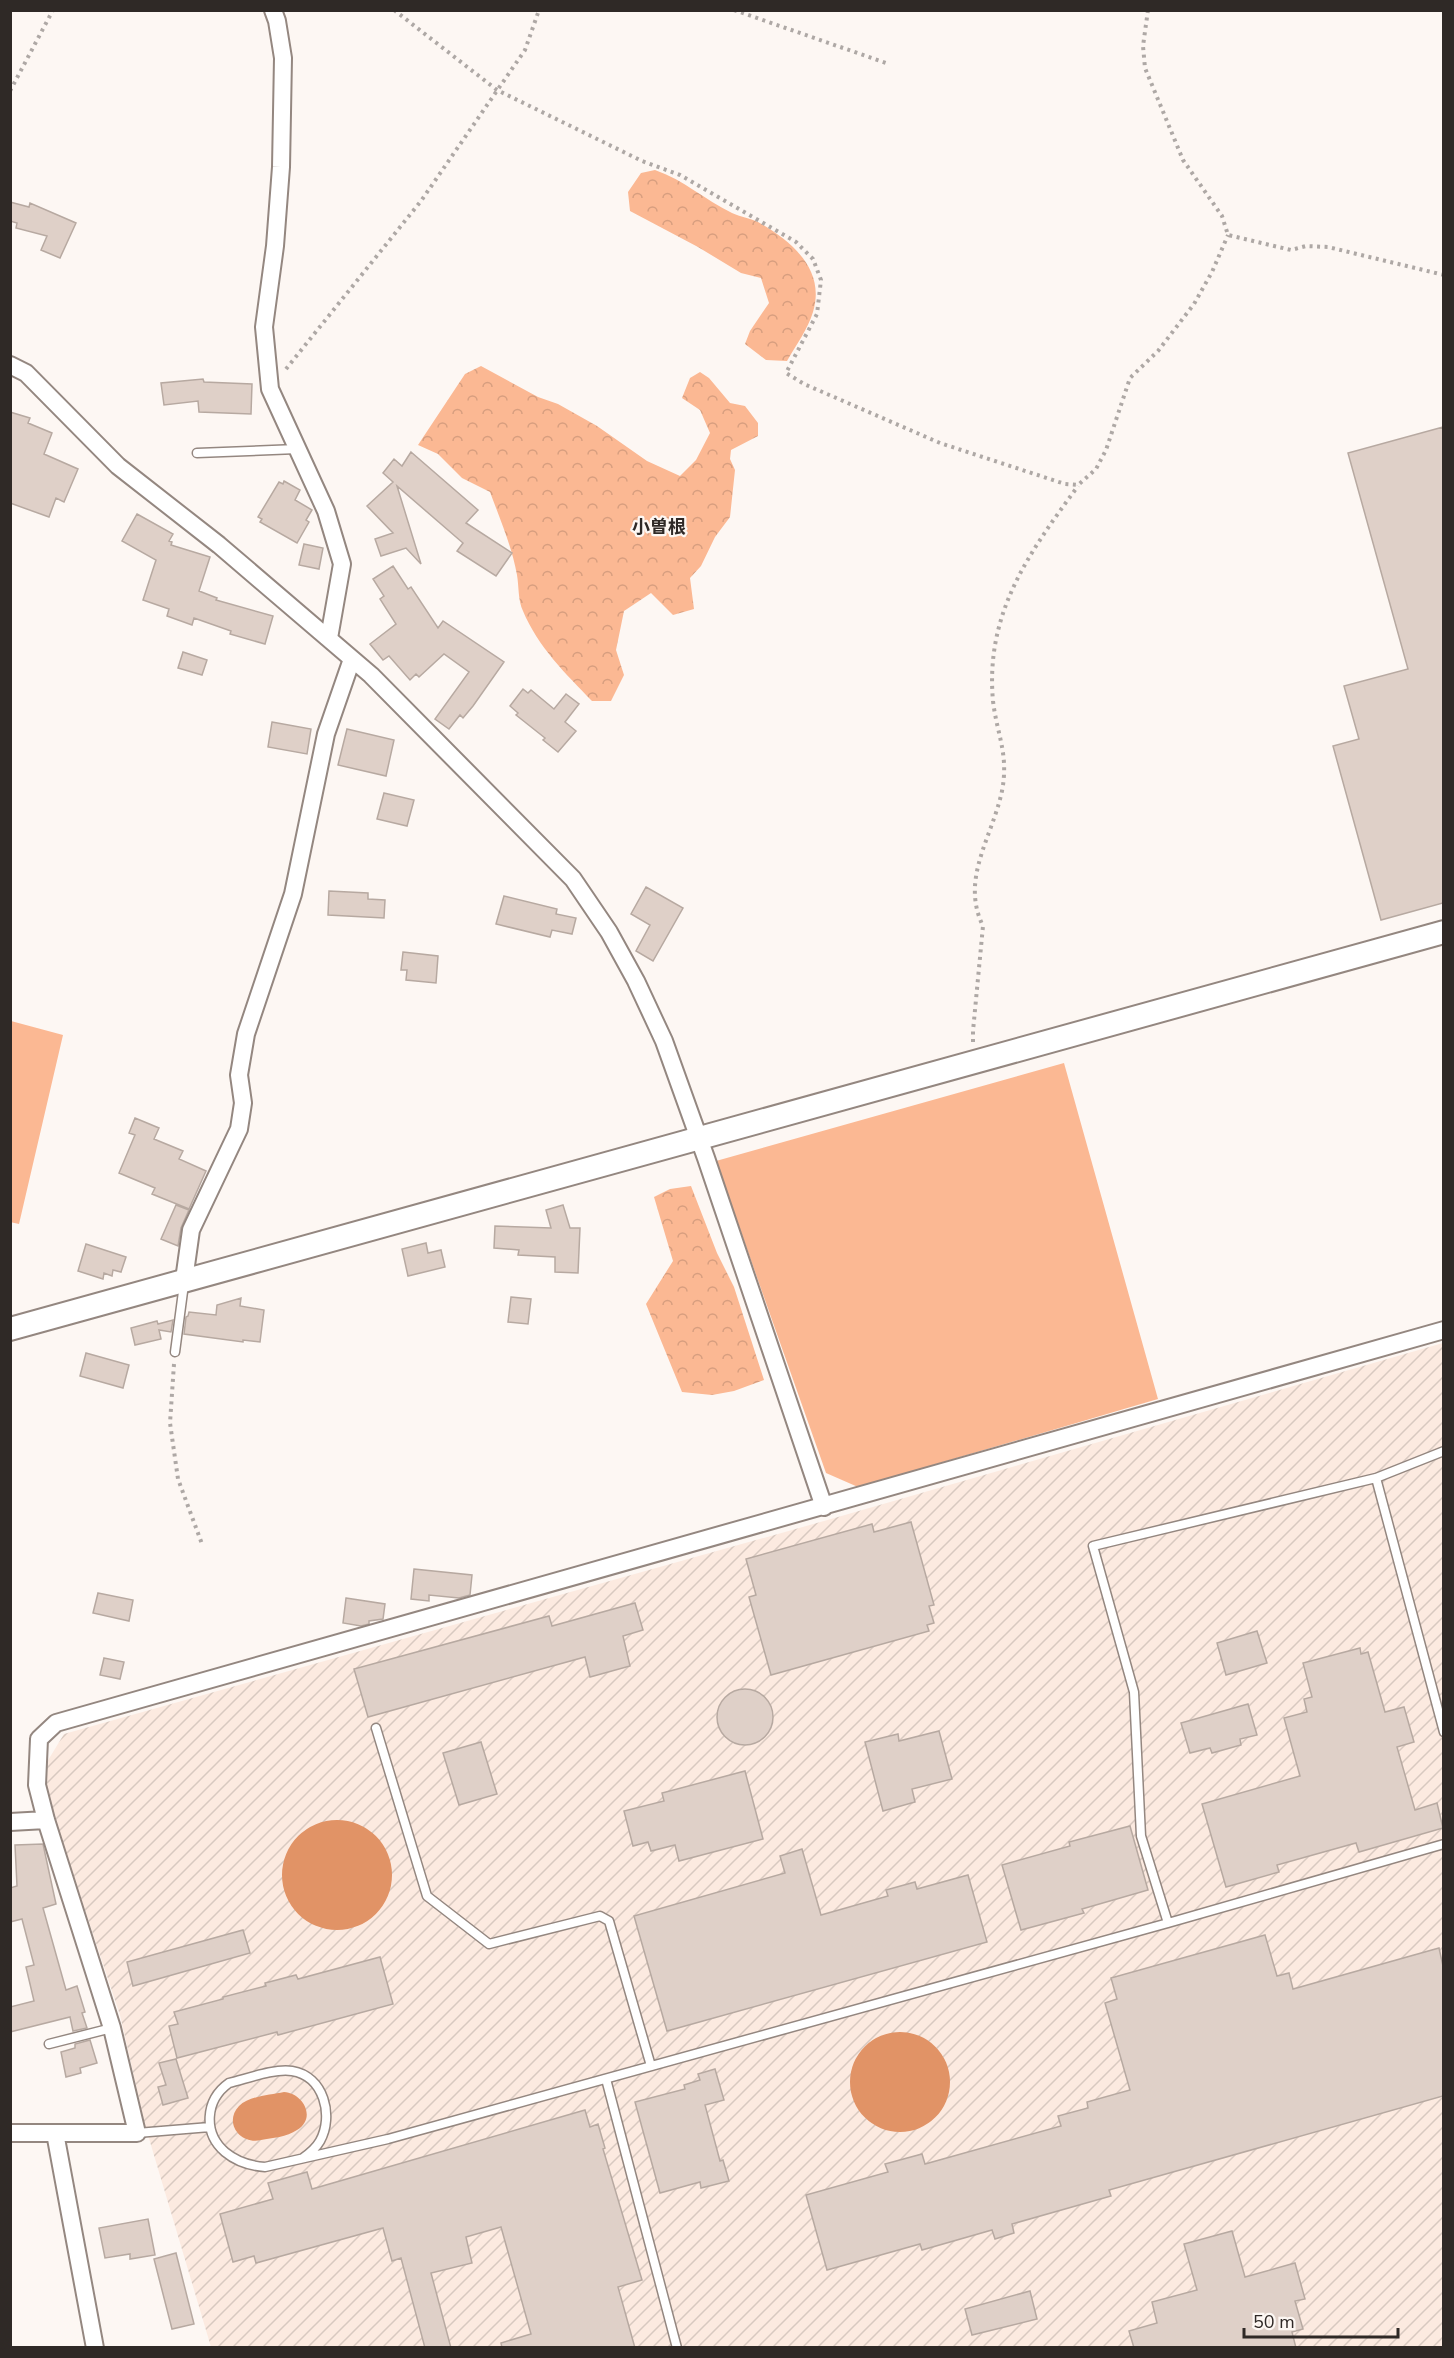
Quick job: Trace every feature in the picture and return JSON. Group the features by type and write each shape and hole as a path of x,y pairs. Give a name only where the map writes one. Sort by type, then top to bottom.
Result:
{"street":[{"path":"273,10 283,58 281,167 275,246 264,327 270,389 326,511 342,564 329,638"},
{"path":"10,365 26,373 118,466 219,545 329,638 529,832 573,879 609,932 664,1041 824,1507"},
{"path":"184,1280 191,1230 239,1129 243,1103 239,1075 246,1034 293,894 326,734 352,659"},
{"path":"10,1329 1443,932"},
{"path":"10,2133 137,2133 112,2028 37,1785 39,1739 56,1724 1443,1330"},
{"path":"10,1822 46,1820"},
{"path":"55,2133 95,2348"}],"lane":[{"path":"197,453 297,448"},
{"path":"175,1352 184,1280"},
{"path":"1168,1923 1141,1836 1134,1692 1094,1546 1376,1478 1443,1451"},
{"path":"1376,1478 1443,1732"},
{"path":"375,1728 427,1896 489,1944 600,1916 609,1921 651,2066"},
{"path":"303,2158 320,2141 325,2127 324,2100 314,2083 294,2071 284,2070 229,2083 221,2088 214,2098 209,2116 212,2137 225,2152 251,2166 266,2167 388,2139 1168,1923 1443,1844"},
{"path":"49,2044 112,2028"},
{"path":"606,2079 677,2348"},
{"path":"137,2133 210,2127"}],"path":[{"path":"10,91 53,10"},
{"path":"394,10 497,90 642,161 680,175 796,242 813,259 821,280 817,314 786,373 804,384 940,443 1065,484 1078,485"},
{"path":"270,389 421,201 525,50 539,10"},
{"path":"734,10 889,64"},
{"path":"981,1060 974,1044 972,1031 983,926 975,911 973,884 1002,791 1006,761 993,702 994,647 1000,618 1025,561 1078,485 1096,469 1106,450 1130,378 1158,351 1194,304 1212,272 1228,235 1222,216 1183,160 1145,68 1143,46 1148,10"},
{"path":"1228,235 1291,250 1306,246 1328,247 1443,275"},
{"path":"175,1352 170,1423 178,1479 202,1544"}],"shaded area":[{"path":"1443,1343 1443,2347 211,2347 145,2125 120,2015 45,1790 47,1762 64,1734 824,1521"},
{"path":"337,1820 358,1824 376,1836 388,1854 392,1875 388,1896 376,1914 358,1926 337,1930 316,1926 298,1914 286,1896 282,1875 286,1854 298,1836 316,1824"},
{"path":"900,2032 928,2040 942,2054 950,2082 942,2110 928,2124 900,2132 872,2124 858,2110 850,2082 858,2054 872,2040"},
{"path":"284,2092 297,2097 305,2107 306,2119 297,2130 284,2136 254,2141 241,2136 236,2131 233,2119 239,2106 254,2098"}],"green space":[{"path":"655,170 675,179 732,213 758,222 782,238 803,258 815,282 816,297 808,325 787,361 766,360 745,344 750,331 769,303 761,278 741,273 630,211 628,192 641,173"},
{"path":"481,366 538,397 558,404 597,426 647,461 680,476 696,460 710,433 700,410 682,398 690,378 700,372 709,378 730,403 745,406 758,423 758,436 731,450 730,459 735,470 730,517 715,537 701,566 690,578 694,609 673,615 651,593 624,611 616,650 624,675 611,701 592,701 553,659 529,624 520,603 512,554 490,492 462,478 438,454 418,445 465,374"},
{"path":"11,1021 63,1035 19,1224 10,1222"},
{"path":"1064,1063 1158,1399 858,1487 826,1473 716,1161"},
{"path":"691,1186 717,1253 734,1287 764,1380 734,1391 712,1395 682,1392 646,1304 673,1261 654,1197 670,1189"}],"building":[{"path":"10,202 29,207 30,203 76,223 60,258 41,250 47,236 16,228 17,223 10,221"},
{"path":"203,379 204,382 252,384 251,414 199,412 198,401 164,405 161,383"},
{"path":"10,412 30,418 28,423 52,433 44,454 78,469 64,502 56,498 49,517 10,503"},
{"path":"1443,427 1443,903 1381,920 1333,746 1359,739 1344,686 1408,669 1348,453"},
{"path":"411,452 478,510 466,523 512,553 496,576 457,551 463,543 397,486 421,564 406,548 381,556 375,539 393,533 367,506 393,482 383,473 394,459 402,466"},
{"path":"284,481 300,490 295,500 312,510 306,520 309,522 297,543 260,522 262,519 258,517 279,482 283,484"},
{"path":"137,514 173,534 169,541 172,542 171,545 210,557 199,591 217,598 216,600 273,616 265,644 230,634 231,631 194,618 192,625 167,616 169,609 143,600 156,560 122,541"},
{"path":"304,544 323,548 319,569 299,565"},
{"path":"393,566 408,589 411,587 438,628 443,621 504,662 473,706 463,718 460,715 449,729 435,719 469,672 444,654 419,677 416,674 410,680 389,656 383,660 370,644 396,624 380,599 384,596 373,579"},
{"path":"183,652 207,660 202,675 178,668"},
{"path":"523,689 528,693 531,690 554,709 566,694 579,704 565,722 576,731 558,752 543,740 545,738 516,715 518,713 510,706"},
{"path":"272,722 311,729 307,754 268,747"},
{"path":"347,729 394,740 386,776 338,765"},
{"path":"384,793 414,800 407,826 377,819"},
{"path":"646,887 683,908 653,961 636,951 650,925 631,914"},
{"path":"329,891 368,893 368,899 385,900 384,918 328,915"},
{"path":"504,896 557,909 556,914 576,918 572,934 552,930 550,937 496,924"},
{"path":"403,952 438,956 436,983 406,980 407,970 401,970"},
{"path":"135,1118 159,1128 154,1139 183,1151 179,1159 206,1171 189,1209 152,1194 155,1188 119,1173 135,1135 129,1133"},
{"path":"176,1205 189,1210 181,1228 178,1246 161,1239"},
{"path":"563,1205 570,1228 580,1228 578,1273 555,1272 555,1257 518,1255 519,1250 494,1248 495,1226 551,1228 546,1210"},
{"path":"426,1243 428,1253 441,1250 445,1267 408,1276 402,1249"},
{"path":"86,1244 126,1257 121,1272 113,1270 112,1276 104,1273 103,1279 78,1271"},
{"path":"511,1297 531,1299 528,1324 508,1322"},
{"path":"241,1298 240,1306 264,1310 260,1342 184,1334 186,1317 189,1312 216,1315 217,1305"},
{"path":"173,1320 171,1332 159,1330 161,1339 135,1345 131,1328 157,1321 158,1324"},
{"path":"86,1353 129,1365 123,1388 80,1376"},
{"path":"911,1522 934,1605 929,1606 934,1623 927,1625 929,1631 771,1675 749,1597 756,1595 746,1559 872,1524 874,1532"},
{"path":"414,1569 472,1575 470,1595 459,1598 429,1595 429,1601 411,1599"},
{"path":"98,1593 133,1600 129,1621 93,1613"},
{"path":"346,1598 385,1604 383,1619 369,1621 369,1624 361,1626 343,1623"},
{"path":"635,1603 643,1630 623,1636 630,1666 590,1677 585,1657 368,1717 354,1669 549,1616 552,1626"},
{"path":"1257,1631 1267,1663 1226,1675 1217,1643"},
{"path":"1360,1648 1361,1654 1368,1652 1385,1712 1404,1707 1414,1742 1397,1747 1415,1810 1437,1803 1443,1828 1359,1852 1356,1843 1277,1865 1279,1872 1226,1887 1202,1804 1300,1776 1284,1718 1307,1712 1304,1699 1312,1697 1303,1663"},
{"path":"104,1658 124,1662 120,1679 100,1675"},
{"path":"739,1689 751,1689 765,1697 773,1711 771,1728 765,1737 751,1745 739,1745 722,1733 717,1723 717,1711 729,1694"},
{"path":"1248,1704 1257,1735 1240,1739 1241,1745 1212,1753 1210,1748 1190,1753 1181,1723"},
{"path":"939,1731 952,1779 912,1789 915,1802 883,1811 865,1742 898,1734 899,1741"},
{"path":"481,1742 497,1794 459,1805 443,1753"},
{"path":"745,1771 763,1839 679,1861 675,1845 651,1851 648,1842 633,1846 624,1811 664,1801 662,1793"},
{"path":"1130,1826 1148,1890 1082,1909 1084,1913 1021,1930 1002,1865 1070,1846 1069,1842"},
{"path":"43,1844 56,1904 43,1908 66,1990 77,1986 87,2028 73,2031 70,2017 10,2032 10,2007 34,2001 26,1967 34,1965 22,1919 10,1922 10,1888 17,1886 15,1845"},
{"path":"802,1849 821,1915 888,1896 886,1890 915,1882 917,1889 968,1875 987,1942 667,2031 634,1916 785,1873 780,1856"},
{"path":"243,1930 250,1953 133,1986 127,1962"},
{"path":"1265,1935 1277,1976 1289,1973 1293,1989 1439,1948 1443,1966 1443,2096 1109,2190 1111,2196 1012,2224 1014,2233 995,2239 992,2230 922,2250 920,2244 827,2270 806,2195 888,2172 885,2164 922,2154 925,2164 1061,2126 1058,2116 1088,2108 1087,2102 1130,2090 1105,2003 1117,1999 1111,1978"},
{"path":"380,1957 393,2004 278,2035 277,2032 177,2058 169,2026 178,2024 174,2012 266,1986 265,1983 296,1975 298,1979"},
{"path":"90,2040 97,2063 80,2068 81,2073 66,2077 61,2052 75,2048 75,2044"},
{"path":"176,2059 188,2098 163,2105 158,2087 166,2085 159,2063"},
{"path":"715,2069 724,2100 705,2105 720,2161 723,2160 729,2181 701,2188 700,2182 660,2193 635,2102 685,2089 684,2085 700,2080 698,2074"},
{"path":"585,2110 590,2127 598,2124 605,2148 603,2149 642,2280 618,2287 635,2348 502,2348 501,2343 531,2334 501,2227 466,2237 472,2263 431,2273 451,2348 425,2348 401,2258 392,2261 383,2228 256,2263 254,2256 233,2262 220,2214 273,2199 268,2183 307,2172 312,2189"},
{"path":"148,2219 155,2255 130,2259 130,2254 105,2258 99,2228"},
{"path":"1232,2231 1245,2277 1295,2263 1305,2299 1295,2301 1303,2329 1292,2332 1296,2348 1134,2348 1129,2331 1157,2323 1152,2302 1197,2290 1184,2244"},
{"path":"176,2253 194,2324 172,2329 154,2259"},
{"path":"1030,2291 1037,2319 972,2335 965,2309"}],"district":[{"name":"小曽根","path":"659,527"}]}
